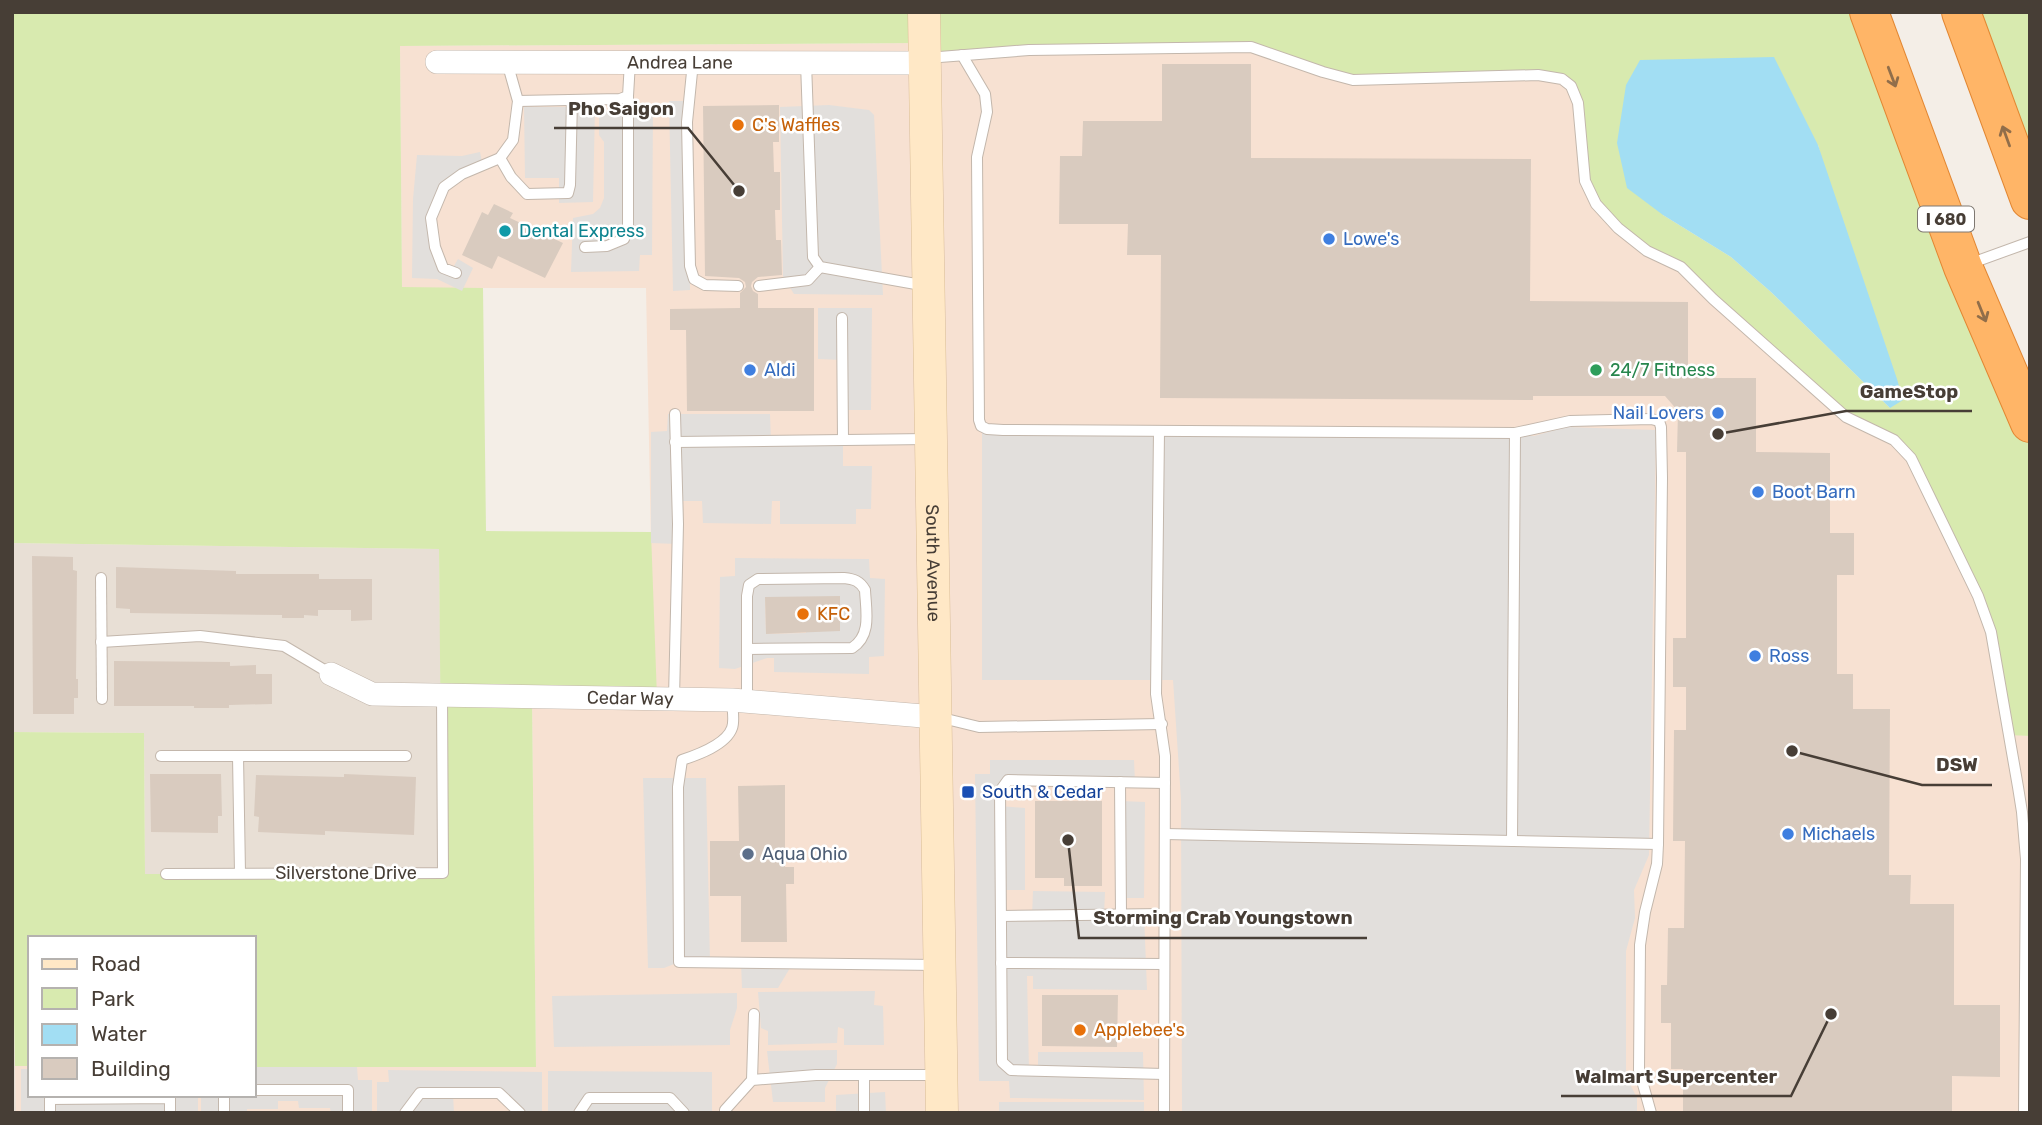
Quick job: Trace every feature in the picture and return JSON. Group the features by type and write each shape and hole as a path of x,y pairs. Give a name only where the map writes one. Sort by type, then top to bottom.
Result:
{"highway":[{"name":"I 680","path":"1869,12 1964,267 2030,423"},
{"path":"1961,12 2030,200"}],"main road":[{"name":"South Avenue","path":"924,12 942,1113"}],"street":[{"name":"Andrea Lane","path":"437,62 924,61"},
{"name":"Cedar Way","path":"331,674 372,694 740,700 935,716"}],"lane":[{"path":"924,61 1029,50 1251,47 1353,80 1538,75 1562,79 1571,86 1578,103 1584,181 1596,204 1618,228 1647,251 1681,267 1713,299 1846,417 1894,440 1911,458 1978,596 1991,632 2023,824 2026,859 2024,1113"},
{"path":"962,55 985,94 987,113 977,157 981,426 1003,430 1515,433 1570,421 1659,421 1658,844 1657,864 1640,945 1639,1070 1651,1113"},
{"path":"456,273 443,268 435,247 431,218 444,187 462,174 500,158 513,140 518,101 507,62"},
{"path":"584,247 607,246 624,239 628,227 630,62"},
{"path":"693,62 687,122 690,266 694,279 705,285 738,286"},
{"path":"806,63 813,257 820,268 928,286"},
{"path":"518,101 620,99 628,96"},
{"path":"500,158 511,177 527,194 568,193 572,100"},
{"path":"1964,267 2030,242"},
{"path":"759,286 808,280 820,268"},
{"path":"842,318 843,440"},
{"path":"674,698 678,524 675,414"},
{"path":"1159,431 1156,694 1165,756 1164,1113"},
{"path":"1512,841 1515,433"},
{"path":"676,442 931,439"},
{"path":"101,578 102,699"},
{"path":"748,649 852,648 859,643 866,631 863,585 855,579 844,578 758,579 749,585 748,649 740,700 732,728 721,741 705,752 682,761 678,787 678,962 940,965"},
{"path":"101,642 200,636 284,646 331,674"},
{"name":"Silverstone Drive","path":"166,874 443,873 442,695"},
{"path":"935,716 979,727 1161,724"},
{"path":"161,756 406,757"},
{"path":"238,756 240,873"},
{"path":"1164,1074 1011,1070 1002,1062 1000,791 1008,780 1165,783"},
{"path":"1120,782 1121,915"},
{"path":"1165,834 1658,844"},
{"path":"1001,916 1164,914"},
{"path":"1001,963 1164,964"},
{"path":"725,1113 752,1080 754,1014"},
{"path":"752,1080 816,1075 942,1075"},
{"path":"864,1075 864,1113"},
{"path":"256,1090 348,1090 348,1113"},
{"path":"405,1113 420,1093 499,1093 520,1113"},
{"path":"50,1113 50,1099 170,1098 170,1113"},
{"path":"579,1113 589,1098 670,1098 684,1113"}],"shaded area":[{"path":"924,43 1251,47 1562,79 1681,267 1894,440 1911,458 1978,596 2008,734 2030,736 2030,1110 2025,1110 2024,1113 16,1113 15,1066 28,1066 28,1097 256,1097 256,1067 536,1067 532,696 651,543 646,288 402,288 400,46"},
{"path":"669,101 689,101 687,122 690,290 673,291"},
{"path":"829,105 869,110 874,115 883,295 794,294 783,276 780,107"},
{"path":"524,107 595,107 593,202 559,203 559,178 525,178"},
{"path":"653,111 652,255 640,255 639,271 571,272 573,218 593,214 600,208 604,198 604,142 599,135 599,112"},
{"path":"480,152 483,166 444,187 431,218 435,247 451,271 458,259 473,268 462,291 437,279 412,278 413,199 417,155 462,156"},
{"path":"818,308 872,308 871,410 843,410 842,360 818,359"},
{"path":"668,414 770,414 771,441 843,440 843,466 872,466 871,509 856,509 856,524 780,524 780,501 772,501 771,524 703,523 702,501 677,501 677,544 651,543 651,432 667,431"},
{"path":"1566,427 1656,430 1649,855 1634,890 1635,918 1626,951 1626,1076 1637,1098 1637,1113 1182,1113 1181,799 1173,680 982,680 982,430 1534,436"},
{"path":"12,543 439,549 443,873 145,874 144,733 12,732"},
{"path":"735,558 869,559 870,578 885,579 884,656 869,657 869,674 774,672 774,658 735,669 719,668 720,577 735,576","holes":["765,598 806,631 766,634"]},
{"path":"990,760 1134,760 1135,782 1008,780 1000,806 1025,808 1025,890 1001,890 1001,916 1032,916 1033,891 1105,892 1104,915 1144,914 1147,990 1033,989 1033,976 1027,976 1029,1070 1038,1070 1038,1052 1143,1052 1144,1100 1010,1098 1009,1081 979,1081 975,774 990,774"},
{"path":"643,778 706,778 710,962 679,962 664,968 648,968"},
{"path":"1120,801 1145,802 1144,898 1121,898"},
{"path":"12,917 15,1066 16,1113 12,1113"},
{"path":"741,963 793,963 778,988 742,988"},
{"path":"875,991 874,1005 883,1006 884,1045 844,1045 844,1029 838,1027 837,1043 768,1045 768,1031 761,1028 758,992"},
{"path":"737,993 730,1045 554,1047 552,996"},
{"path":"837,1050 837,1064 825,1088 825,1102 773,1102 767,1051"},
{"path":"256,1067 357,1067 358,1080 372,1080 372,1113 331,1113 330,1108 299,1108 298,1101 278,1101 278,1109 247,1109 247,1113 201,1113 201,1097 256,1097"},
{"path":"21,1069 28,1069 28,1097 198,1097 198,1113 21,1113"},
{"path":"388,1070 542,1072 542,1113 520,1113 499,1093 453,1094 454,1113 414,1113 414,1102 405,1113 377,1113 377,1082 389,1082"},
{"path":"548,1071 712,1072 712,1113 548,1113"},
{"path":"885,1092 886,1113 836,1113 836,1095"},
{"path":"999,1102 1144,1102 1144,1113 999,1113"}],"green space":[{"path":"12,12 1869,12 2030,423 2030,736 2008,735 1991,632 1911,458 1894,440 1846,417 1681,267 1618,228 1585,181 1578,103 1562,79 1353,80 1251,47 1029,50 924,63 924,43 400,46 402,287 483,288 486,531 651,532 657,698 532,697 536,1067 256,1067 256,936 28,936 28,1066 15,1066 12,732 144,733 145,874 442,873 439,549 12,543","holes":["1818,145 1890,408 1771,292 1731,257 1663,215"]},
{"path":"1961,12 2030,12 2030,200"}],"water":[{"path":"1774,57 1818,145 1897,379 1903,400 1890,408 1771,292 1731,257 1663,215 1627,188 1617,143 1626,85 1640,60"}],"building":[{"path":"1162,64 1251,64 1251,158 1531,159 1530,301 1688,302 1688,369 1700,369 1700,378 1756,378 1756,452 1830,453 1830,533 1854,533 1854,575 1837,575 1837,674 1853,674 1853,709 1890,709 1889,875 1911,875 1910,904 1954,904 1954,1005 2000,1005 2000,1077 1952,1076 1952,1113 1683,1113 1683,1069 1671,1069 1671,1023 1661,1023 1661,985 1667,985 1668,928 1684,928 1685,841 1673,841 1674,730 1686,730 1686,687 1673,687 1673,638 1686,638 1686,452 1677,452 1678,411 1665,396 1533,396 1533,400 1160,398 1161,255 1127,255 1128,224 1059,224 1060,156 1082,156 1083,121 1162,121"},
{"path":"779,105 779,142 773,142 774,172 780,172 780,210 775,210 776,240 781,240 782,275 758,277 751,286 758,294 758,308 814,308 814,411 687,411 686,330 670,330 670,309 740,308 740,293 746,287 745,282 739,278 705,276 703,106"},
{"name":"Dental Express","path":"494,204 513,213 510,218 563,243 545,278 498,256 492,269 462,255 482,212 488,215"},
{"path":"32,556 73,557 73,570 77,571 78,698 74,698 74,714 33,714"},
{"path":"116,567 236,571 236,574 319,574 319,579 372,579 372,620 351,621 351,610 318,610 318,616 304,615 304,618 282,618 282,615 130,613 130,609 116,608"},
{"name":"KFC","path":"840,596 840,631 766,634 765,597"},
{"path":"114,661 230,662 230,666 256,665 256,674 272,674 272,704 229,705 229,708 114,706"},
{"path":"150,774 221,774 222,816 218,816 218,833 151,832"},
{"path":"344,774 416,777 414,835 325,831 325,835 258,832 259,817 254,816 256,775 344,777"},
{"name":"Aqua Ohio","path":"785,785 785,867 794,867 794,884 786,884 787,942 741,942 741,896 710,896 710,841 739,841 738,786"},
{"path":"1035,801 1102,801 1102,886 1064,886 1064,878 1035,878"},
{"name":"Applebee's","path":"1042,995 1118,995 1117,1047 1042,1046"}],"place":[{"name":"C's Waffles","path":"738,125"},
{"name":"Pho Saigon","path":"739,191"},
{"name":"Dental Express","path":"505,231"},
{"name":"Lowe's","path":"1329,239"},
{"name":"Aldi","path":"750,370"},
{"name":"24/7 Fitness","path":"1596,370"},
{"name":"Nail Lovers","path":"1718,413"},
{"name":"GameStop","path":"1718,434"},
{"name":"Boot Barn","path":"1758,492"},
{"name":"KFC","path":"803,614"},
{"name":"Ross","path":"1755,656"},
{"name":"DSW","path":"1792,751"},
{"name":"South & Cedar","path":"968,792"},
{"name":"Michaels","path":"1788,834"},
{"name":"Storming Crab Youngstown","path":"1068,840"},
{"name":"Aqua Ohio","path":"748,854"},
{"name":"Walmart Supercenter","path":"1831,1014"},
{"name":"Applebee's","path":"1080,1030"}]}
